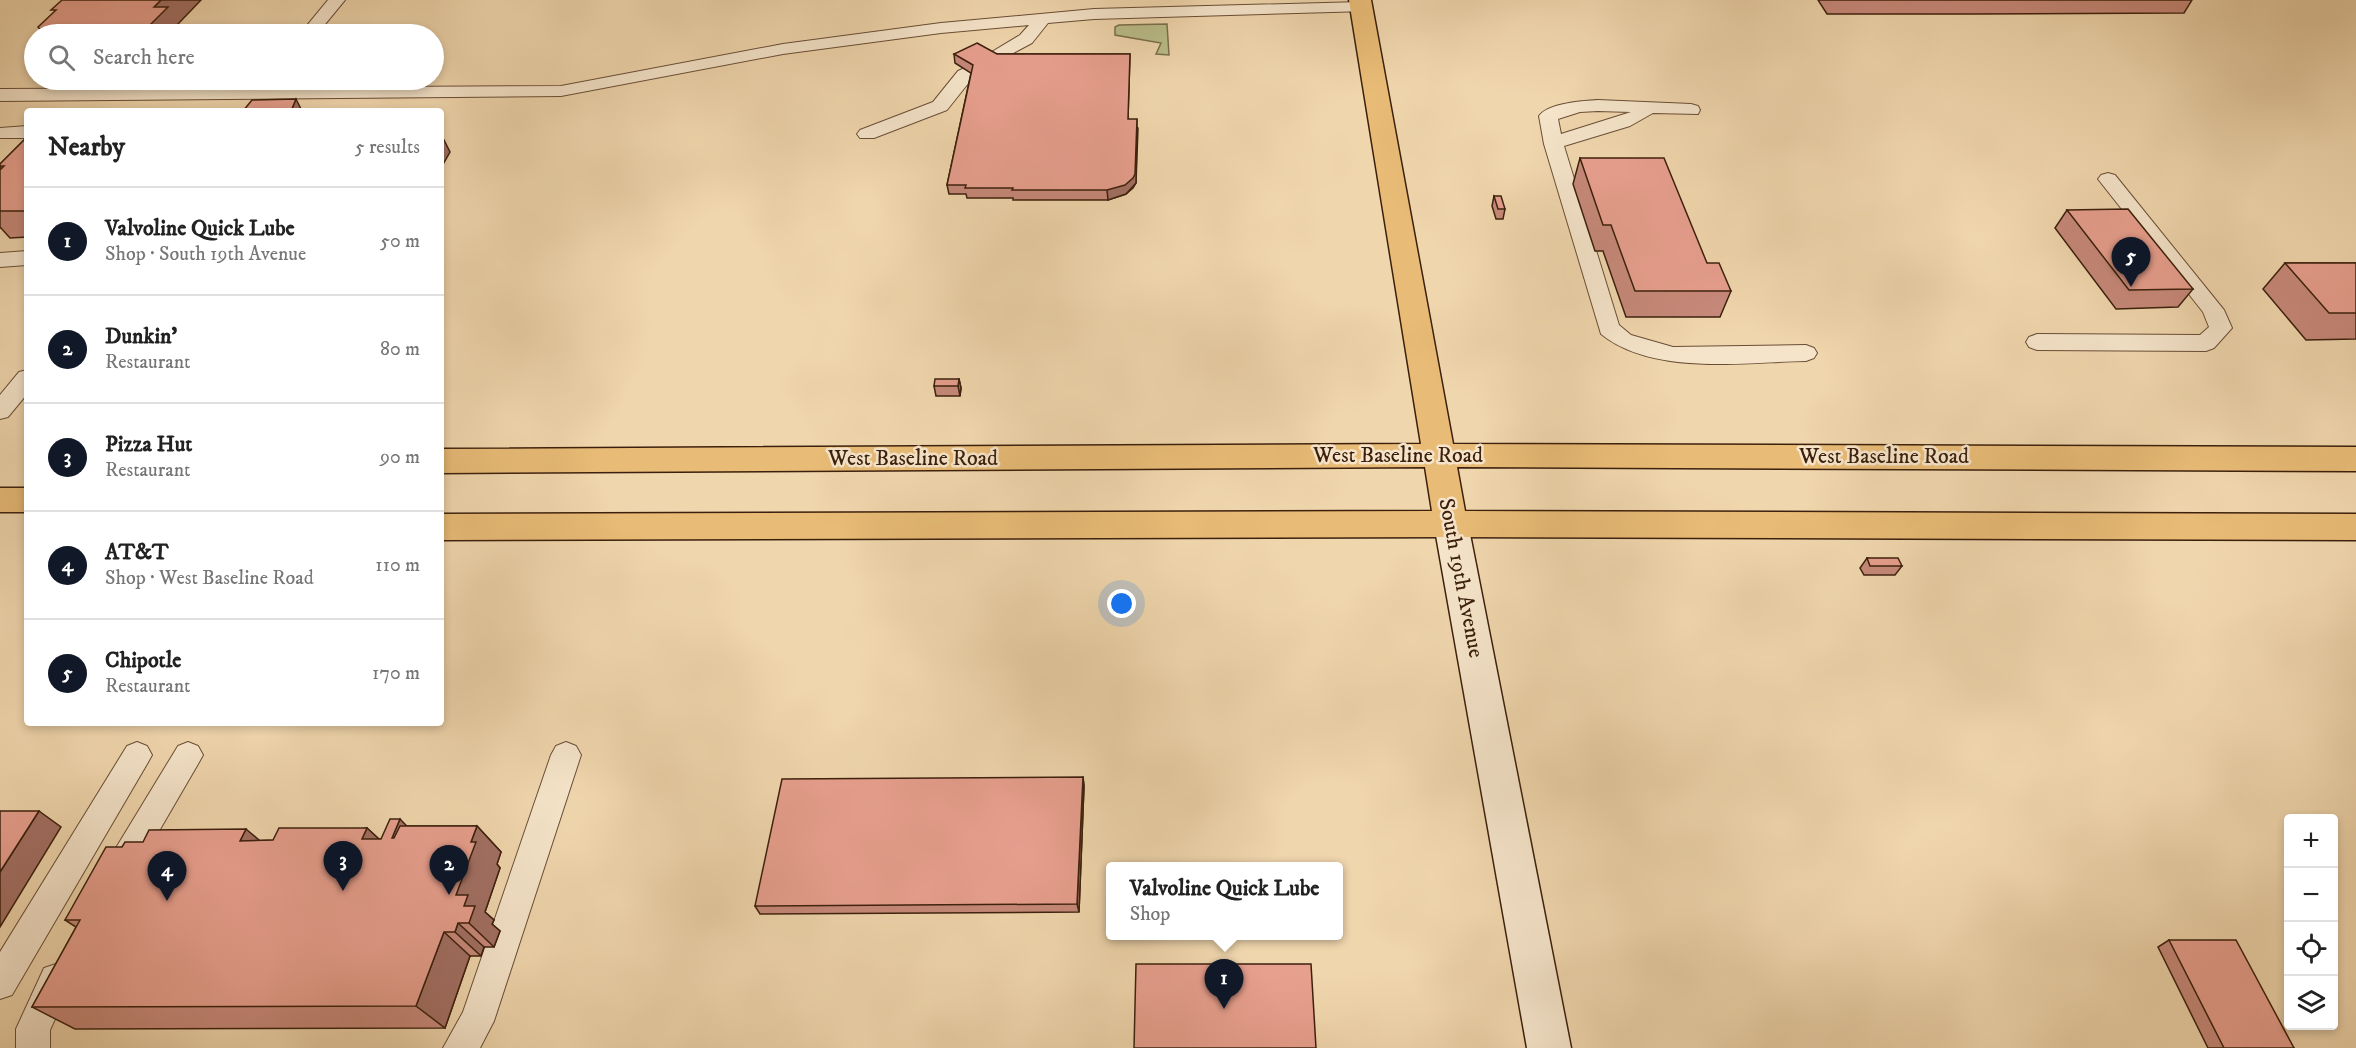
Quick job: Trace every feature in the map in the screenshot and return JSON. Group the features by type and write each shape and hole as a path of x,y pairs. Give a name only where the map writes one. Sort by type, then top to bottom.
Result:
{"main road":[{"name":"South 19th Avenue","path":"1360,4 1438,455 1549,1048"},
{"name":"West Baseline Road","path":"444,461 1438,455 2356,459"},
{"path":"0,500 24,500"},
{"path":"444,527 1451,524 2356,527"}],"lane":[{"path":"317,24 337,0"},
{"path":"0,95 561,91 794,48 941,28 1158,12 1360,4"},
{"path":"991,60 1026,39 1044,19"},
{"path":"867,134 940,106 948,99 958,81 969,71"},
{"path":"247,108 262,90"},
{"path":"1691,110 1601,106 1559,110 1548,116 1548,127 1609,329 1623,340 1673,355 1806,353"},
{"path":"1554,144 1569,136 1634,119 1650,109"},
{"path":"1,133 24,132"},
{"path":"2037,342 2206,343 2221,328 2213,310 2108,179"},
{"path":"0,260 24,258"},
{"path":"0,411 24,382"},
{"path":"0,983 137,755"},
{"path":"103,899 188,755"},
{"path":"460,1048 477,1022 566,755"},
{"path":"33,1048 33,1029 73,950"}],"green space":[{"path":"1167,24 1169,55 1156,54 1161,43 1115,35 1115,27 1119,25"}],"building":[{"path":"62,0 161,0 154,7 168,7 151,24 41,24 56,10 51,10"},
{"path":"977,43 997,54 1130,54 1128,119 1137,119 1133,178 1125,185 1107,190 1012,190 1013,188 965,188 966,185 947,185 973,65 954,54"},
{"path":"296,99 292,108 245,108 252,100"},
{"path":"24,140 24,211 0,211 0,170 4,166 0,164"},
{"path":"1580,158 1664,158 1707,263 1719,263 1731,291 1635,291 1611,225 1603,225"},
{"path":"1494,196 1501,196 1505,209 1498,209"},
{"path":"2128,209 2193,289 2129,290 2067,210"},
{"path":"2285,263 2356,263 2356,313 2329,313"},
{"path":"935,379 959,379 958,386 934,386"},
{"path":"1867,558 1898,558 1902,566 1870,566"},
{"path":"1083,777 1077,904 755,906 782,779"},
{"path":"0,811 39,811 0,872"},
{"path":"390,819 400,819 392,838 400,826 477,826 471,842 476,842 456,895 468,895 464,906 475,906 469,923 458,923 455,932 444,932 416,1006 32,1007 80,920 65,920 106,847 122,847 125,842 143,842 149,830 246,829 240,841 273,840 279,828 367,828 362,839 381,839"},
{"path":"2169,940 2236,940 2294,1048 2224,1048"},
{"path":"1136,964 1311,964 1316,1048 1134,1048"}],"place":[{"name":"Chipotle","path":"2131,287"},
{"name":"Pizza Hut","path":"343,891"},
{"name":"Dunkin'","path":"449,895"},
{"name":"AT&T","path":"167,901"},
{"name":"Valvoline Quick Lube","path":"1224,1009"}]}
